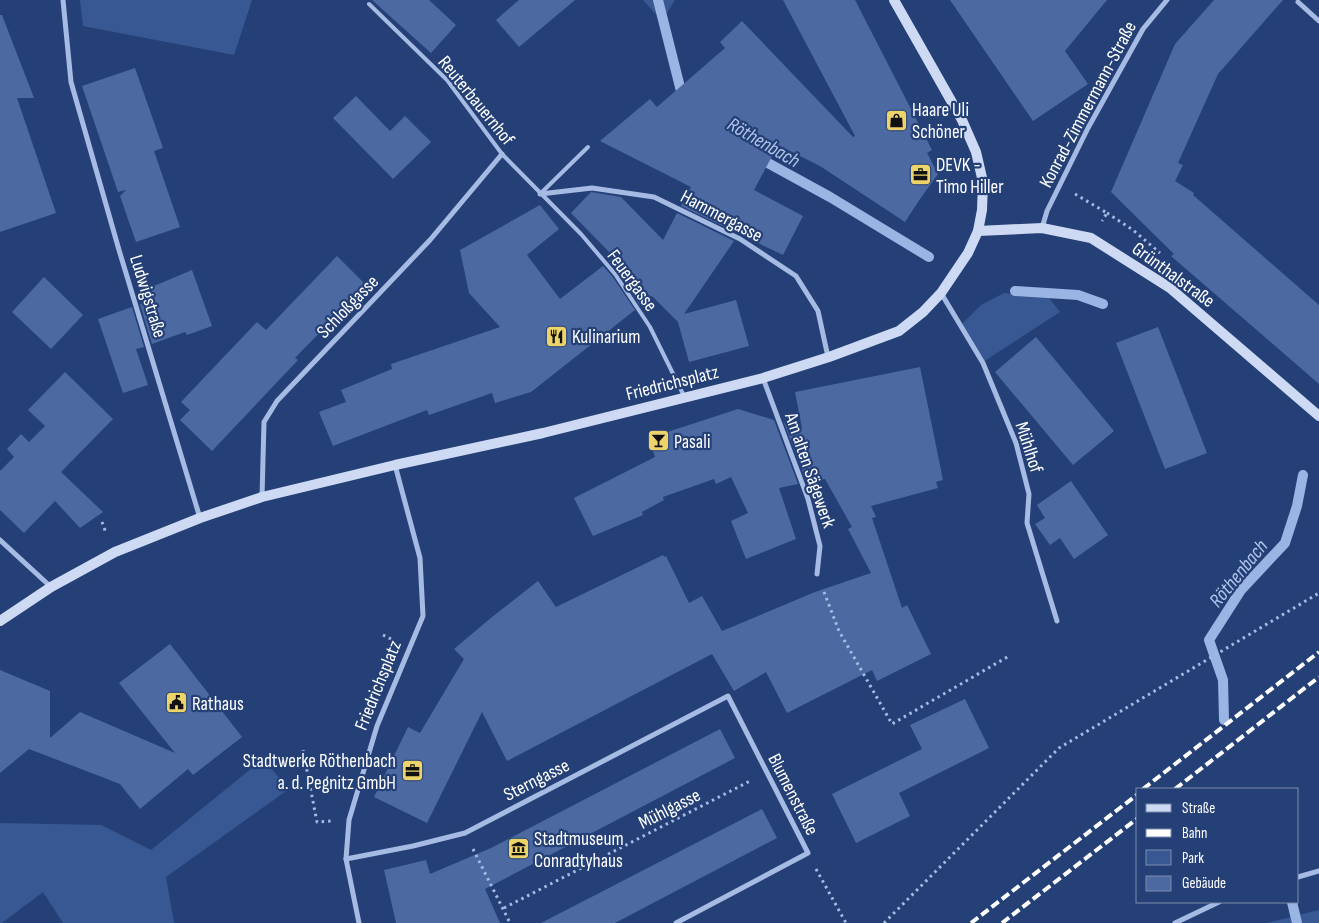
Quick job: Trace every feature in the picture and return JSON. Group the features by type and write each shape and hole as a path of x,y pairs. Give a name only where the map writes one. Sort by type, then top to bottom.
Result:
{"main road":[{"name":"Friedrichsplatz","path":"0,620 51,587 115,552 200,518 262,497 394,465 544,433 684,396 763,378 899,331 923,312 941,293 968,253 978,231 982,210 983,182 976,152 962,120 894,0"},
{"name":"Grünthalstraße","path":"978,231 1042,228 1091,238 1170,288 1319,416"}],"street":[{"name":"Ludwigstraße","path":"63,0 71,82 119,250 200,518"},
{"name":"Konrad-Zimmermann-Straße","path":"1042,228 1047,211 1088,128 1143,29 1167,0"},
{"path":"1298,2 1319,21"},
{"name":"Schloßgasse","path":"262,497 264,422 277,401 430,240 502,154"},
{"name":"Hammergasse","path":"540,194 592,188 654,197 740,239 796,276 818,311 828,357"},
{"name":"Mühlhof","path":"941,293 983,364 1016,444 1029,494 1027,523 1057,621"},
{"name":"Am alten Sägewerk","path":"763,378 808,499 820,546 817,574"},
{"name":"Friedrichsplatz","path":"359,923 346,859 349,820 378,726 424,616 420,558 394,465"},
{"path":"0,540 51,587"},
{"name":"Blumenstraße","path":"676,923 808,853 728,696"},
{"name":"Sterngasse","path":"346,859 413,846 465,833 728,696"},
{"path":"1299,877 1319,871"},
{"path":"1175,923 1218,903"}],"lane":[{"name":"Reuterbauernhof","path":"369,4 447,80 502,154 540,194"},
{"path":"540,194 588,147"},
{"name":"Feuergasse","path":"540,194 581,234 615,274 650,328 684,396"}],"path":[{"path":"1060,185 1107,213 1091,238"},
{"path":"817,574 838,631 892,724 1009,656"},
{"path":"884,923 1059,748 1319,593"},
{"path":"303,750 317,822 349,820"},
{"name":"Mühlgasse","path":"504,908 766,773"},
{"path":"465,833 510,923"},
{"path":"808,853 846,923"}],"green space":[{"path":"80,0 252,0 234,55 83,26"},
{"path":"643,0 675,0 662,21"},
{"path":"1004,293 1049,298 1060,312 983,362 961,325 981,305"},
{"path":"263,759 289,789 166,877 174,923 63,923 43,892 0,923 0,823 101,825 151,850"},
{"path":"1319,910 1319,923 1267,923"}],"building":[{"path":"372,0 429,0 456,25 431,53"},
{"path":"519,0 575,0 519,47 496,20"},
{"path":"783,0 855,0 932,150 927,153 938,174 905,222 820,166 778,145 754,190 803,216 783,255 681,206 691,187 600,141 650,99 657,107 725,48 720,42 742,21 853,137 855,136"},
{"path":"950,0 1107,0 1065,51 1088,84 1033,121"},
{"path":"1214,0 1283,0 1218,74 1178,163 1183,165 1175,181 1194,193 1193,195 1319,305 1319,384 1171,256 1174,254 1111,192 1175,44"},
{"path":"0,15 2,15 34,98 17,98 56,213 0,232"},
{"path":"135,68 163,148 154,151 180,227 136,242 120,196 126,190 118,192 82,86"},
{"path":"356,96 390,131 405,116 431,142 393,179 333,118"},
{"path":"591,192 621,197 663,240 677,213 734,241 684,314 736,300 749,346 689,362 678,322 652,296 640,306 609,261 614,257 571,213"},
{"path":"540,205 559,229 527,255 560,299 603,266 635,310 531,392 495,403 492,393 429,415 427,410 333,446 319,412 346,402 341,390 392,369 391,364 500,327 469,293 460,250"},
{"path":"337,256 366,285 295,358 298,360 212,451 180,420 190,410 181,402 257,322 266,330"},
{"path":"192,270 212,326 187,335 185,332 152,344 140,304 146,302 142,291"},
{"path":"44,277 83,315 51,349 12,312"},
{"path":"132,307 144,347 136,349 148,385 123,393 98,319"},
{"path":"1158,327 1207,453 1165,469 1116,343"},
{"path":"1036,337 1114,431 1073,465 995,372"},
{"path":"920,367 943,480 936,482 938,488 871,506 876,517 872,518 902,608 907,605 931,654 877,681 872,670 787,713 766,672 734,691 712,654 507,761 482,712 427,823 374,797 408,727 420,733 464,659 454,649 538,581 556,607 663,555 664,557 666,556 689,603 702,596 722,631 815,592 871,573 848,529 852,527 825,479 807,483 784,423 802,428 795,392"},
{"path":"65,372 113,419 61,472 103,512 80,528 55,501 24,533 0,510 0,471 14,457 7,449 21,434 29,442 45,426 28,410"},
{"path":"738,409 774,420 798,484 779,488 796,539 746,559 731,521 748,513 731,477 716,484 714,479 663,497 664,500 642,512 643,515 593,536 574,498 655,457 649,438"},
{"path":"1071,481 1108,535 1074,559 1060,538 1050,545 1035,524 1045,518 1037,505"},
{"path":"170,644 242,737 193,775 188,769 140,809 120,784 29,749 0,773 0,670 50,691 50,738 80,712 175,753 119,683"},
{"path":"965,699 989,748 899,793 910,816 856,843 832,794 922,749 910,725"},
{"path":"720,729 735,758 485,889 500,923 396,923 384,870 426,860 430,874 491,848"},
{"path":"762,809 777,838 615,923 541,923"}],"waterway":[{"name":"Röthenbach","path":"658,0 683,99"},
{"name":"Röthenbach","path":"757,157 830,197 929,257"},
{"name":"Röthenbach","path":"1015,291 1078,295 1103,304"},
{"name":"Röthenbach","path":"1224,720 1223,680 1209,640 1241,590 1285,543 1297,506 1303,475"},
{"name":"Röthenbach","path":"1292,903 1297,923"}],"railway":[{"path":"1144,788 1319,652"},
{"path":"1176,788 1319,677"},
{"path":"971,923 1136,796"},
{"path":"1002,923 1136,820"}],"place":[{"name":"Haare Uli Schöner","path":"896,120"},
{"name":"DEVK - Timo Hiller","path":"920,175"},
{"name":"Kulinarium","path":"556,336"},
{"name":"Pasali","path":"658,441"},
{"name":"Rathaus","path":"176,703"},
{"name":"Stadtwerke Röthenbach a. d. Pegnitz GmbH","path":"412,771"},
{"name":"Stadtmuseum Conradtyhaus","path":"518,849"}]}
